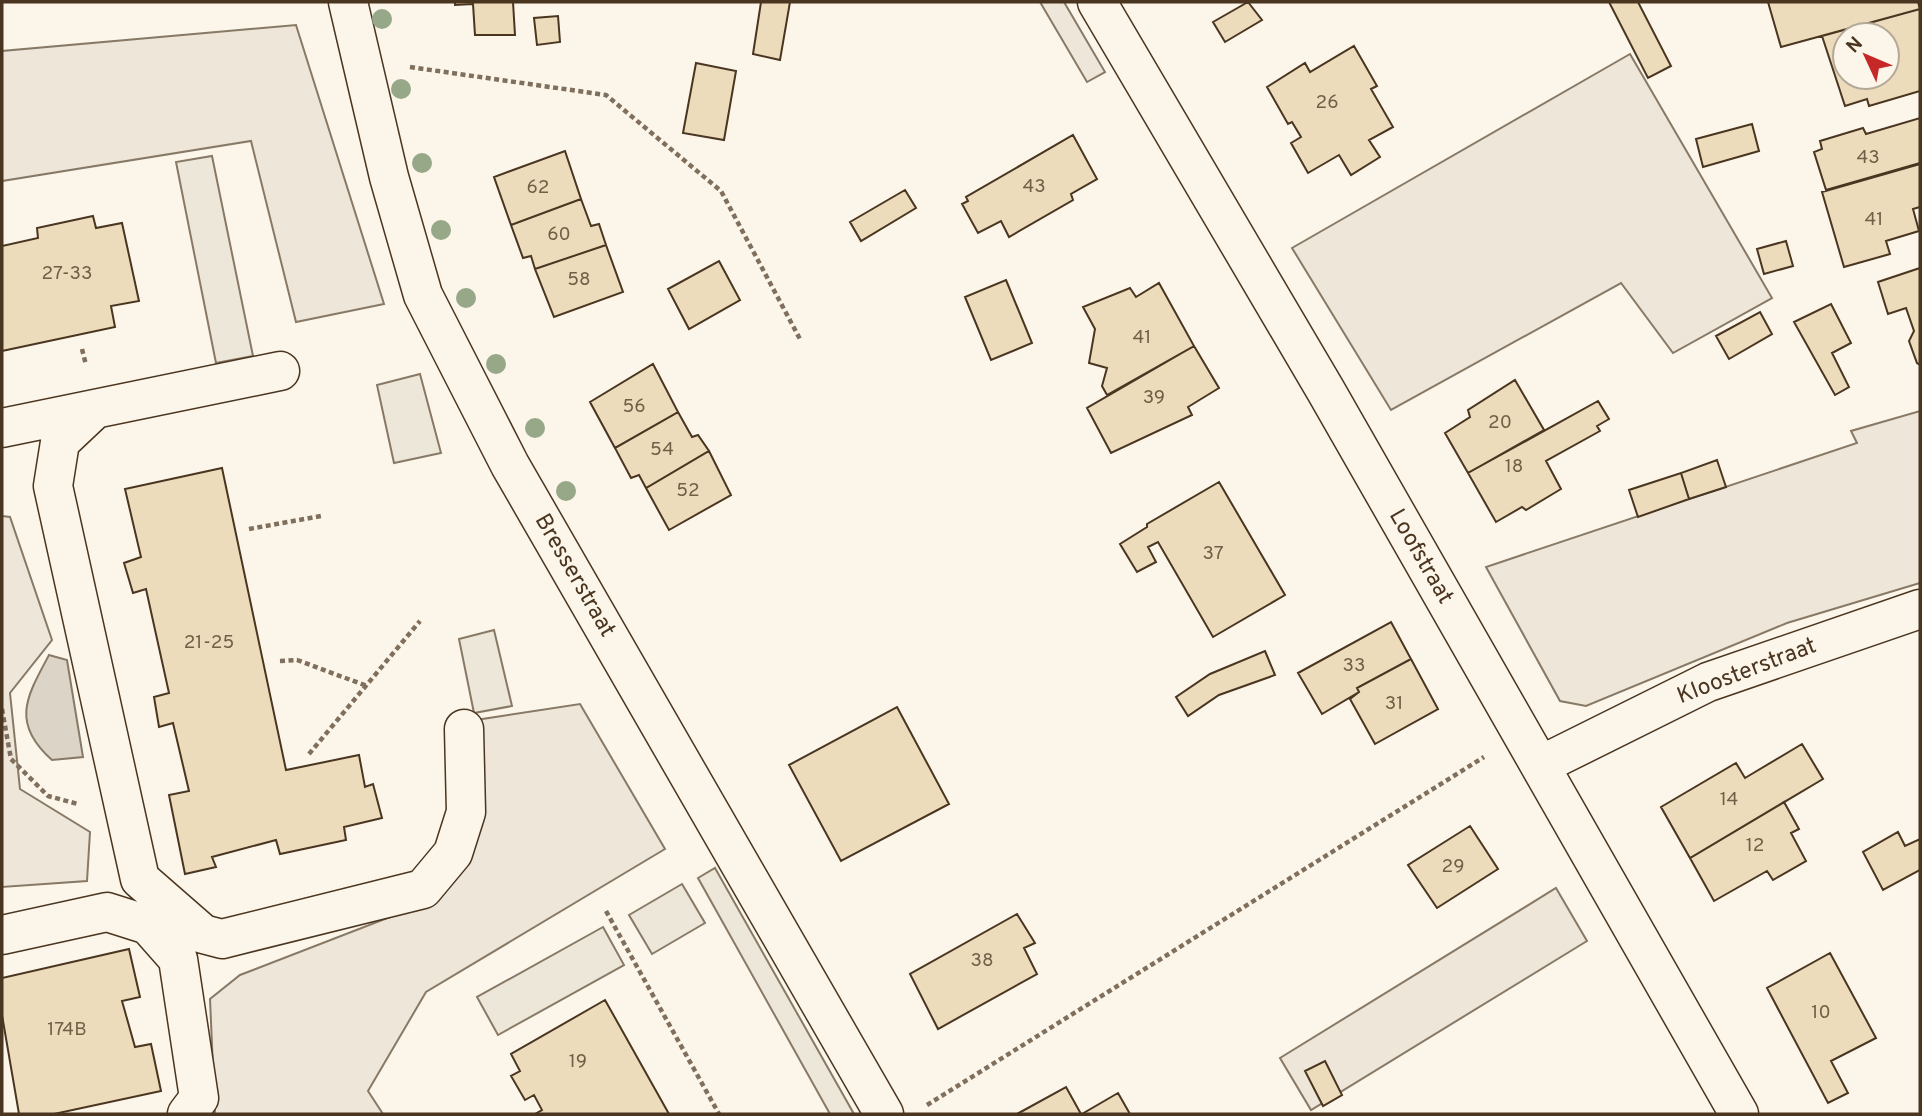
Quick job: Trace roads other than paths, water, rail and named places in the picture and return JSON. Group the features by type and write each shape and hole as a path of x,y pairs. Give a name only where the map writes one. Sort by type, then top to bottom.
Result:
{"street":[{"name":"Bresserstraat","path":"348,2 389,177 423,295 510,465 884,1114"},
{"name":"Loofstraat","path":"1097,2 1541,765 1739,1114"},
{"path":"2,428 280,371"},
{"path":"95,409 60,442 53,486 139,880 203,934 222,939 424,889 453,853 466,812 464,729"},
{"name":"Kloosterstraat","path":"1541,765 1708,682 1920,610"},
{"path":"2,935 107,912 148,925 178,959 199,1098 187,1114"}]}
